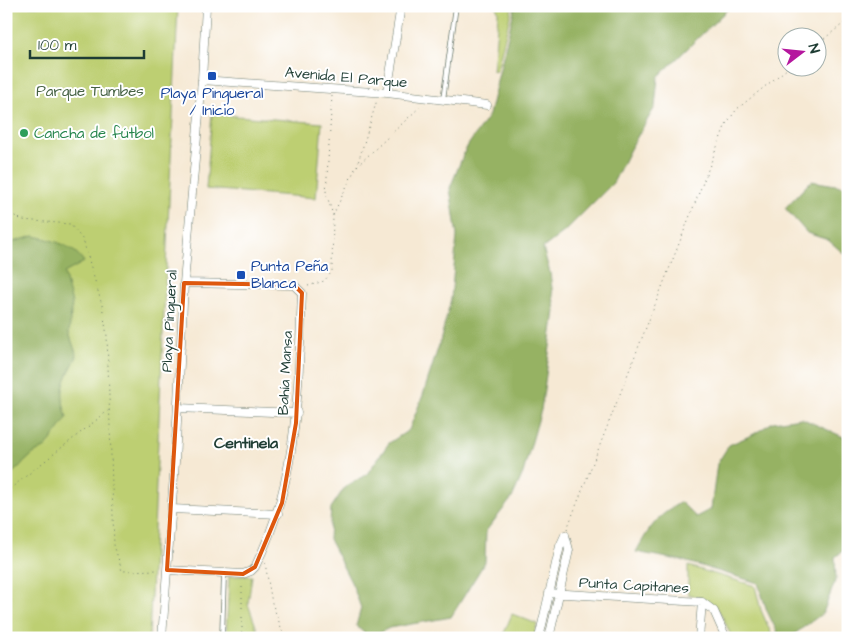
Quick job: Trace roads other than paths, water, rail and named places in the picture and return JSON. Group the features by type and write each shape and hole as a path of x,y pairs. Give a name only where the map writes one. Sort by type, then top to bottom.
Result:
{"street":[{"name":"Playa Pingueral","path":"162,638 172,509 184,283 202,80 206,6"},
{"path":"383,93 401,6"},
{"name":"Avenida El Parque","path":"202,80 383,93 487,105"},
{"name":"Bahía Mansa","path":"184,283 294,286 300,289 302,293 297,413 278,514 264,549 251,571 242,574 224,574"},
{"path":"178,408 297,413"},
{"path":"172,509 278,514"},
{"path":"539,638 560,546 565,535 569,550 549,638"},
{"path":"167,570 224,574"},
{"name":"Punta Capitanes","path":"549,593 702,602 714,611 726,638"},
{"path":"699,638 702,602"}],"lane":[{"path":"443,100 456,6"},
{"path":"222,638 224,574"}],"place":[{"name":"Playa Pingueral / Inicio","path":"212,76"},
{"name":"Cancha de fútbol","path":"24,133"},
{"name":"Punta Peña Blanca","path":"241,275"}],"district":[{"name":"Centinela","path":"246,442"}],"park label":[{"name":"Parque Tumbes","path":"90,91"}]}
